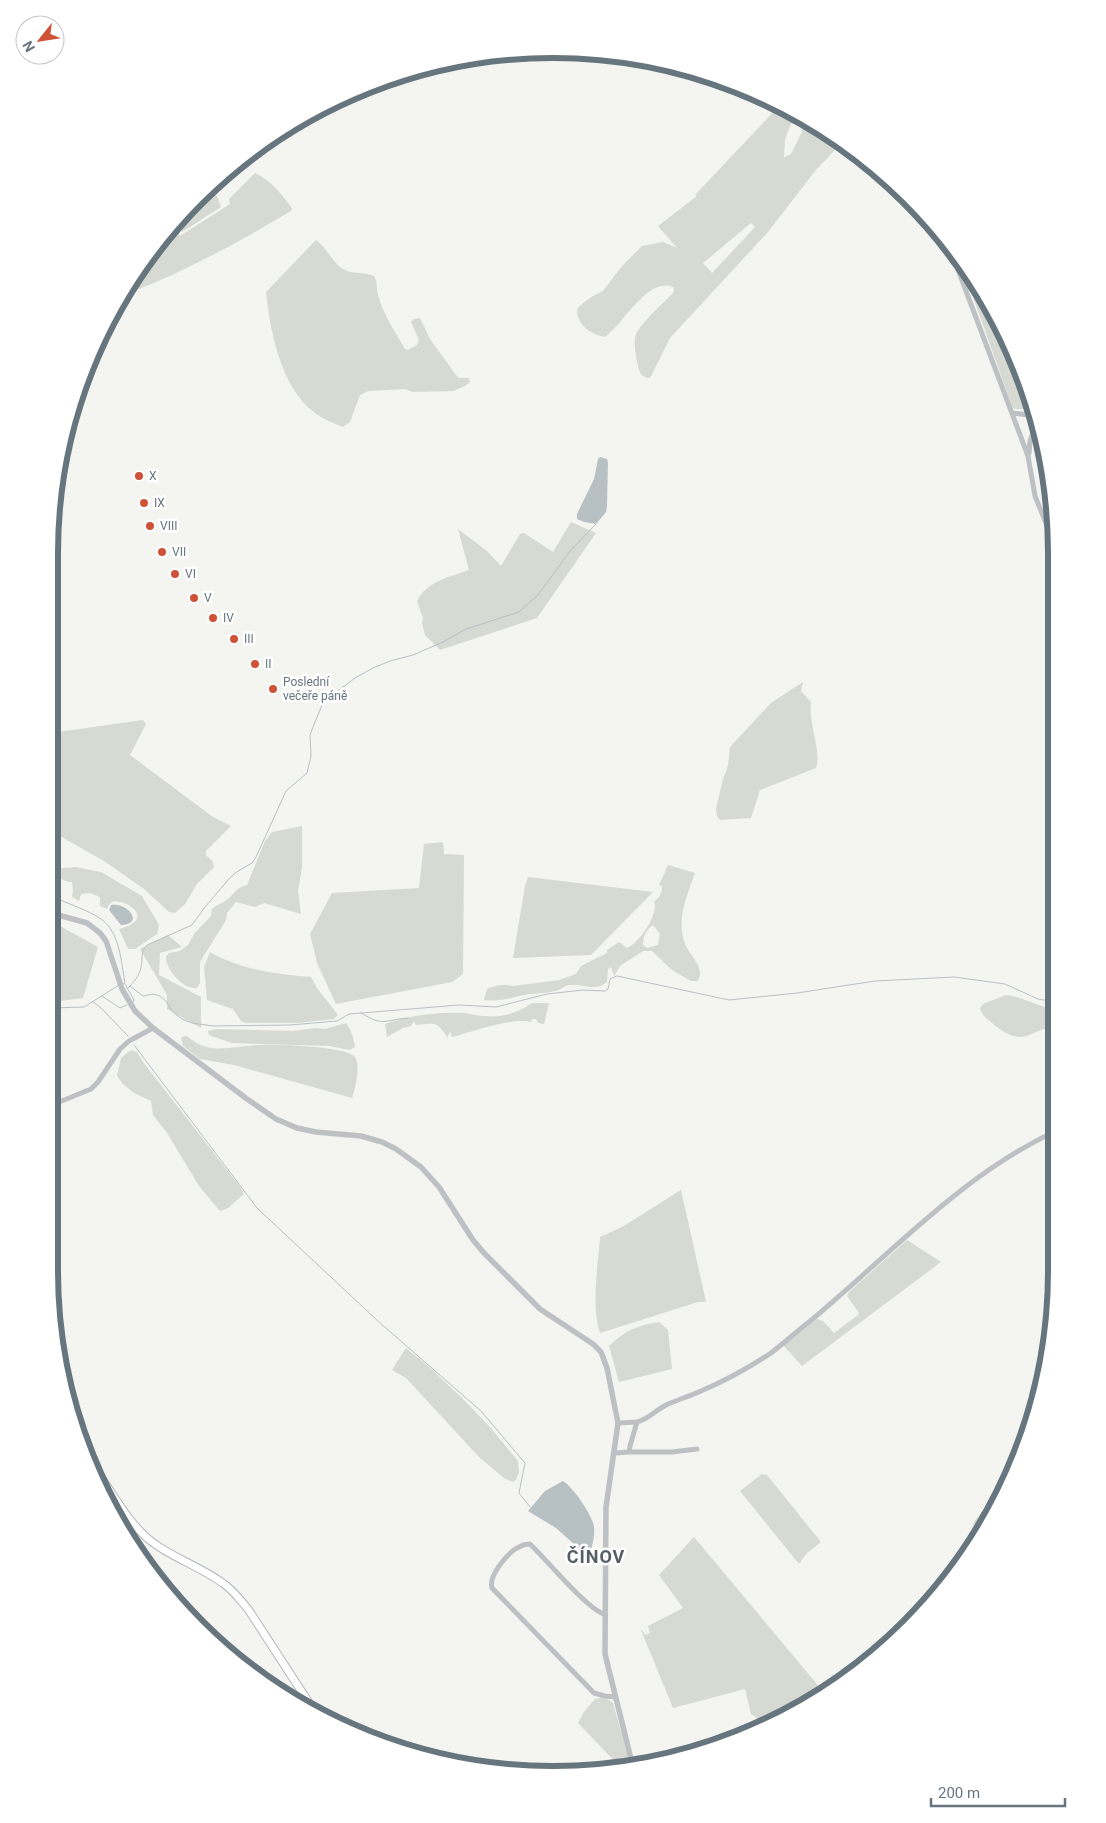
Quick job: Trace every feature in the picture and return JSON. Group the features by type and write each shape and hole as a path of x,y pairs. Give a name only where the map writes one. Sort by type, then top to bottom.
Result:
{"main road":[{"path":"107,1485 124,1511 144,1535 167,1552 206,1572 236,1594 248,1609 307,1700"}],"street":[{"path":"956,265 1013,413 1028,456 1035,496 1047,526"},
{"path":"1013,413 1029,415"},
{"path":"1028,456 1033,432"},
{"path":"58,915 87,923 100,933 106,941 122,989 135,1010 153,1028 247,1100 296,1128 370,1138 396,1149 421,1167 440,1187 473,1240 484,1253 540,1309 593,1344 601,1352 607,1368 618,1423 606,1507 604,1654 631,1759"},
{"path":"58,1103 91,1089 128,1041 153,1028"},
{"path":"618,1423 637,1422 650,1417 664,1406 703,1391 771,1352 831,1303 929,1217 988,1170 1028,1144 1048,1135"},
{"path":"629,1452 637,1422"},
{"path":"615,1453 672,1452 697,1448"},
{"path":"604,1614 597,1612 530,1544 520,1546 511,1552 491,1579 492,1588 594,1693 615,1697"}],"shaded area":[{"path":"775,110 797,122 791,124 785,139 784,157 791,154 802,132 800,124 838,148 815,171 768,232 670,338 650,378 647,378 641,375 638,369 635,337 648,318 673,293 673,287 663,286 645,295 605,337 594,334 585,328 579,320 577,309 593,296 603,291 622,266 642,246 663,242 677,248 658,226 697,196 695,195","holes":["751,223 755,227 712,273 703,263"]},
{"path":"255,173 276,188 292,208 291,211 252,234 212,255 132,292 177,230 180,236 230,204 229,199"},
{"path":"212,194 217,196 221,207 182,232 180,226"},
{"path":"316,240 343,269 374,276 383,309 405,349 408,350 417,345 419,340 411,322 414,319 420,318 430,339 456,375 459,378 469,378 470,382 453,391 413,392 405,389 368,391 360,395 350,422 343,427 318,415 303,402 294,389 279,358 274,341 266,292"},
{"path":"968,282 982,305 1011,363 1027,409 1014,409"},
{"path":"600,457 607,459 608,462 607,506 606,512 596,524 577,519 577,514 594,479"},
{"path":"571,522 596,533 537,618 440,650 425,635 422,623 423,618 417,601 421,594 433,584 469,570 458,529 487,551 501,566 520,534 524,533 553,552"},
{"path":"803,682 801,691 811,702 811,719 817,754 816,768 760,790 751,818 720,820 716,809 728,766 730,747 771,703"},
{"path":"143,720 146,724 130,755 213,817 231,826 206,851 206,855 213,862 214,867 197,884 185,904 175,913 169,912 144,889 104,861 58,835 58,732"},
{"path":"302,826 302,868 298,891 301,914 264,903 255,907 236,902 227,913 226,920 200,962 200,983 197,988 186,986 176,978 168,967 166,956 169,953 180,951 188,945 194,934 211,916 212,909 229,898 239,888 247,885 265,841 272,832"},
{"path":"443,842 444,854 464,855 463,974 452,982 336,1004 317,963 310,934 332,893 419,888 424,844"},
{"path":"668,865 695,873 683,909 682,928 686,946 699,967 700,976 698,981 691,981 672,970 652,951 643,951 620,966 614,976 611,967 608,969 607,982 598,987 568,985 553,992 529,994 501,1000 484,1000 487,989 500,985 513,986 559,980 576,974 581,966 607,953 607,950 619,942 627,948 632,945 643,934 651,920 655,907 654,901 659,897 662,890 662,886 659,885","holes":["653,925 660,934 658,945 647,948 643,945 645,934"]},
{"path":"75,867 101,872 142,896 159,925 157,934 135,949 128,949 119,929 135,922 137,913 133,908 121,902 113,901 107,909 100,906 100,897 90,893 81,894 79,901 72,897 72,882 58,877 58,868"},
{"path":"528,877 653,892 591,955 513,958"},
{"path":"111,905 117,905 128,910 133,917 132,921 121,925 109,910"},
{"path":"58,925 98,947 83,998 58,1001"},
{"path":"168,935 182,947 160,953 159,975 201,997 201,1028 167,1009 167,995 140,949"},
{"path":"210,952 246,967 272,973 311,977 338,1015 334,1019 297,1023 246,1023 241,1021 233,1009 207,1000 204,967"},
{"path":"1006,995 1048,1008 1048,1028 1028,1036 1012,1036 985,1017 980,1008 983,1004"},
{"path":"532,1003 549,1003 544,1024 538,1023 536,1019 532,1019 531,1022 523,1021 492,1026 452,1037 451,1032 448,1038 435,1024 416,1025 414,1021 411,1026 403,1028 387,1037 385,1024 404,1018 445,1013 497,1016 521,1010"},
{"path":"346,1023 352,1034 355,1047 350,1050 329,1046 232,1043 209,1035 208,1031 216,1029 293,1031 315,1028 325,1029"},
{"path":"184,1036 201,1045 212,1048 293,1045 349,1053 357,1061 356,1084 352,1098 234,1065 200,1059 183,1046 181,1038"},
{"path":"131,1050 137,1052 241,1188 244,1194 228,1208 220,1211 199,1186 167,1133 153,1115 151,1101 134,1093 117,1076 121,1058"},
{"path":"681,1190 706,1302 698,1302 600,1333 597,1322 596,1298 600,1237 622,1227"},
{"path":"907,1240 941,1262 802,1366 783,1345 817,1319 823,1321 834,1333 858,1315 859,1313 847,1296 849,1292"},
{"path":"659,1322 668,1330 672,1369 619,1382 609,1346 620,1336 632,1330"},
{"path":"406,1348 428,1366 489,1426 518,1461 519,1472 516,1480 513,1482 504,1478 479,1457 406,1378 392,1370"},
{"path":"762,1474 767,1475 821,1542 807,1553 799,1564 740,1491"},
{"path":"563,1481 580,1500 593,1523 594,1536 589,1552 584,1553 556,1528 528,1511 545,1491"},
{"path":"990,1501 982,1518 970,1536 974,1522"},
{"path":"694,1537 820,1687 757,1721 756,1717 751,1714 745,1689 673,1708 641,1630 645,1635 650,1633 648,1626 683,1608 659,1575"},
{"path":"605,1697 613,1703 629,1759 615,1761 578,1723 595,1699"}],"waterway":[{"path":"128,988 139,974 143,953 147,945 192,925 228,880 235,873 252,863 286,791 307,773 311,756 310,735 322,705 331,696 355,678 373,668 413,655 443,642 466,629 519,612 538,595 570,551 596,524"},
{"path":"58,899 90,913 107,925 116,939 119,948 125,983 123,984"},
{"path":"130,986 143,996 153,994 160,996 166,1001 173,1012 182,1019 192,1023 213,1026 290,1025 337,1021 349,1014 459,1005 496,1007 547,994 583,990 605,991 608,989 610,979 617,976 729,1000 797,993 875,981 954,977 1005,984 1038,999 1048,1001"},
{"path":"125,984 134,1000 133,1002"},
{"path":"58,1008 84,1007 119,985"},
{"path":"102,996 120,1008 127,1005"},
{"path":"93,1002 128,1036"},
{"path":"361,1013 384,1022 408,1018"},
{"path":"134,1045 257,1208 379,1322 481,1411 525,1463 519,1493 530,1507"}],"place":[{"name":"X","path":"139,476"},
{"name":"IX","path":"144,503"},
{"name":"VIII","path":"150,526"},
{"name":"VII","path":"162,552"},
{"name":"VI","path":"175,574"},
{"name":"V","path":"194,598"},
{"name":"IV","path":"213,618"},
{"name":"III","path":"234,639"},
{"name":"II","path":"255,664"},
{"name":"Poslední večeře páně","path":"273,689"}],"district":[{"name":"ČÍNOV","path":"596,1556"}]}
